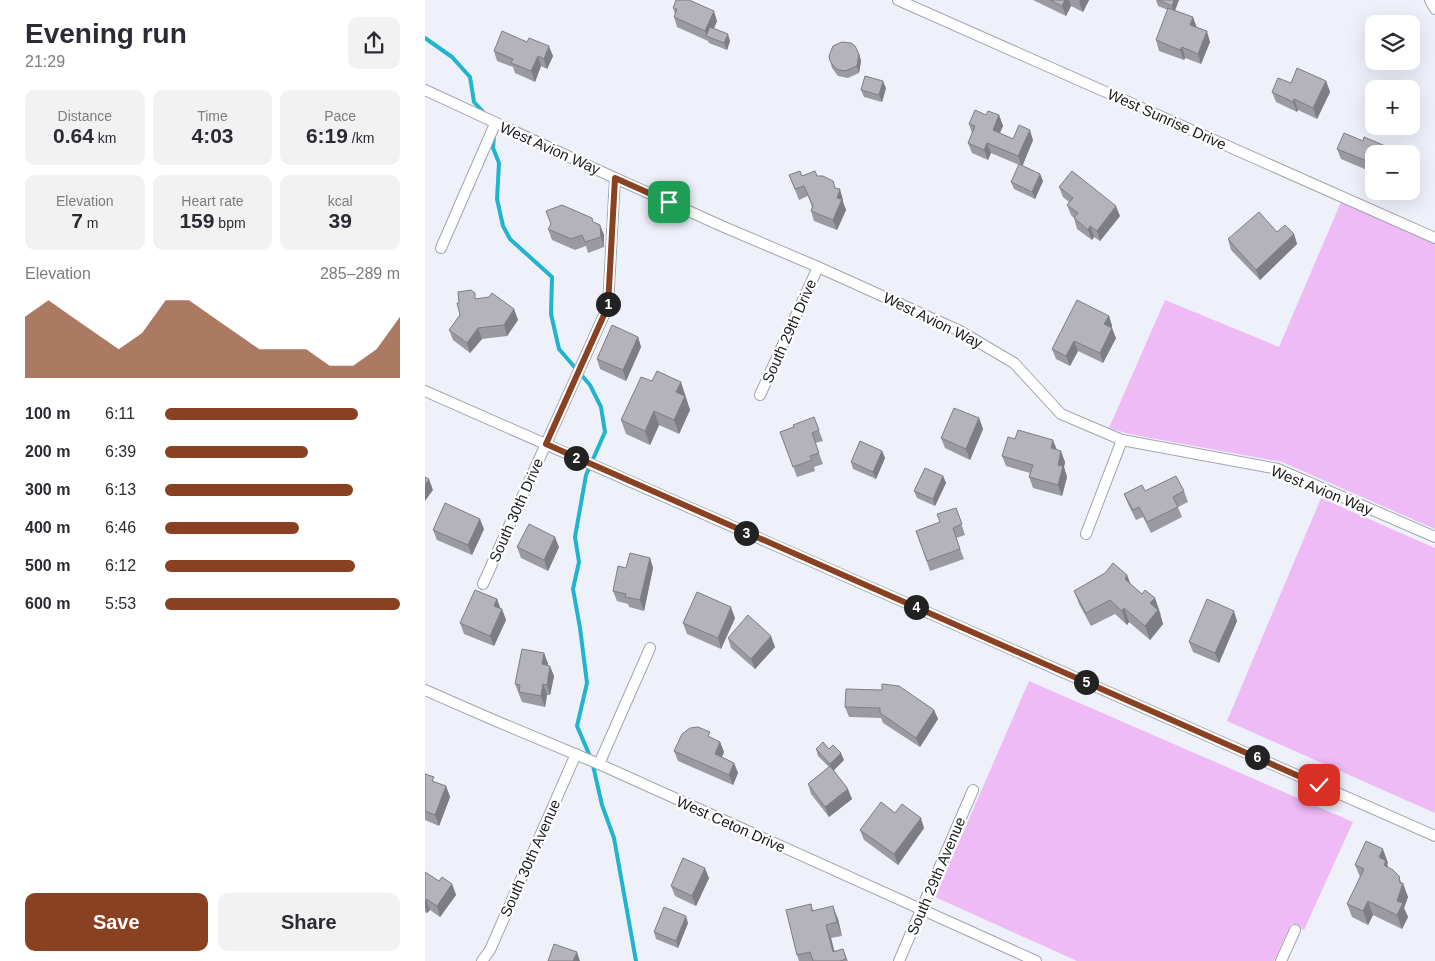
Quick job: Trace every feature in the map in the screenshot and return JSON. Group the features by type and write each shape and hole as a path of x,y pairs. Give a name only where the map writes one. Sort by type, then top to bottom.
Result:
{"street":[{"name":"West Sunrise Drive","path":"898,0 1435,238"},
{"path":"1430,0 1435,9"},
{"name":"West Avion Way","path":"425,90 615,178 961,331 1014,363 1061,414 1122,440 1279,469 1435,537"},
{"path":"441,248 495,124"},
{"name":"South 30th Drive","path":"483,584 608,306 615,178"},
{"name":"South 29th Drive","path":"760,395 819,267"},
{"path":"425,391 1435,836"},
{"path":"1086,534 1122,440"},
{"path":"599,764 649,648"},
{"name":"West Ceton Drive","path":"425,690 496,722 599,764 1036,961"},
{"name":"South 30th Avenue","path":"482,961 490,950 576,754"},
{"name":"South 29th Avenue","path":"899,961 973,790"},
{"path":"1281,961 1295,930"}],"shaded area":[{"path":"1341,202 1435,244 1435,529 1282,462 1129,434 1109,428 1165,300 1279,347"},
{"path":"1321,498 1435,548 1435,813 1227,721"},
{"path":"1029,681 1353,822 1304,930 1291,924 1274,961 1077,961 935,897"}],"building":[{"path":"676,0 689,0 714,11 705,31 674,17 677,9 673,8"},
{"path":"1050,0 1065,0 1062,6"},
{"path":"1158,0 1174,0 1172,6"},
{"path":"1168,8 1193,17 1190,25 1207,31 1198,54 1182,47 1180,50 1156,40"},
{"path":"710,27 728,34 724,43 706,36"},
{"path":"502,31 527,42 529,38 549,46 544,59 538,56 531,71 511,63 513,59 494,51"},
{"path":"842,42 851,43 859,54 857,66 845,71 836,69 829,56 833,46"},
{"path":"1297,68 1326,81 1313,108 1294,99 1293,102 1272,92 1278,78 1291,83"},
{"path":"865,76 883,81 879,95 861,90"},
{"path":"975,110 986,115 988,111 999,115 993,130 1013,139 1019,125 1030,130 1018,156 987,143 984,150 968,143 975,126 969,124"},
{"path":"1344,133 1363,141 1364,137 1383,145 1365,145 1365,160 1337,149"},
{"path":"1019,164 1040,174 1032,192 1011,182"},
{"path":"800,171 802,176 815,171 817,176 823,176 833,181 835,188 840,189 837,198 842,199 833,220 811,211 813,206 804,186 795,189 789,175"},
{"path":"1072,171 1116,206 1097,231 1090,226 1088,230 1074,218 1078,213 1067,205 1073,198 1059,187"},
{"path":"562,205 592,218 593,222 600,225 601,237 585,242 582,235 571,239 548,229 551,224 546,211"},
{"path":"1259,212 1277,232 1285,225 1294,234 1256,270 1228,239"},
{"path":"471,290 475,293 475,299 489,297 492,293 514,309 504,325 478,328 467,343 449,330 460,315 457,303 459,303 458,292"},
{"path":"1077,300 1109,316 1104,324 1112,328 1100,353 1074,341 1066,356 1052,349"},
{"path":"612,325 638,337 623,370 597,359"},
{"path":"657,371 681,382 676,392 685,396 674,420 654,411 645,431 621,420 641,377 652,381"},
{"path":"954,408 979,418 966,449 941,438"},
{"path":"814,417 819,430 812,433 819,453 810,456 812,460 793,467 780,432"},
{"path":"1018,430 1053,440 1051,448 1061,451 1058,465 1063,466 1058,485 1029,477 1033,465 1002,456 1008,437 1015,439"},
{"path":"860,441 882,451 873,472 851,462"},
{"path":"925,468 943,476 933,499 914,491"},
{"path":"1176,476 1184,491 1173,497 1178,507 1147,522 1139,507 1133,510 1124,494 1142,485 1145,491"},
{"path":"425,477 429,479 425,485"},
{"path":"445,503 480,519 468,545 433,530"},
{"path":"956,508 962,524 953,528 960,549 927,561 916,531 940,522 937,514"},
{"path":"529,524 555,537 544,560 517,547"},
{"path":"630,553 650,558 640,600 625,597 626,594 613,591 618,566 626,568"},
{"path":"1113,563 1127,575 1125,579 1142,594 1145,590 1155,598 1150,603 1158,610 1145,626 1124,608 1122,611 1110,600 1086,613 1074,591 1105,573"},
{"path":"475,590 497,599 494,606 502,609 490,636 460,623"},
{"path":"697,592 731,607 718,638 683,623"},
{"path":"1207,599 1234,611 1215,653 1189,642"},
{"path":"748,615 771,636 751,659 728,638"},
{"path":"522,649 544,653 542,664 550,666 547,685 543,684 541,696 519,692 520,685 515,684"},
{"path":"882,684 899,686 934,710 916,738 880,713 880,708 845,707 846,689 882,690"},
{"path":"698,727 710,732 708,736 720,742 715,754 734,763 729,775 674,751 682,734 690,728"},
{"path":"823,742 829,749 833,745 841,753 830,764 816,749"},
{"path":"830,766 848,789 825,807 808,784"},
{"path":"425,774 434,777 432,781 446,786 435,815 425,811"},
{"path":"881,802 895,813 902,804 921,818 894,854 860,830"},
{"path":"1366,841 1383,849 1379,857 1386,861 1384,865 1393,870 1399,876 1400,883 1403,883 1397,901 1403,903 1397,915 1368,901 1363,911 1347,904 1364,869 1355,865"},
{"path":"683,858 705,868 692,896 671,886"},
{"path":"425,872 439,881 442,877 452,884 437,906 426,899 425,901"},
{"path":"811,904 812,911 833,906 837,922 826,925 833,952 843,949 846,959 840,961 813,961 810,952 797,955 786,910"},
{"path":"664,907 686,916 676,941 654,932"},
{"path":"554,944 577,952 573,961 548,961"}],"waterway":[{"path":"425,38 452,57 470,77 474,102 486,115"},
{"path":"494,136 493,148 499,163 497,199 503,226 510,239 552,277 551,314 559,349 590,385 601,407 605,432 586,475 575,537 579,562 573,589 587,683 577,726 592,761 602,805 614,838 636,961"}],"route":[{"path":"669,202 615,178 608,306 546,444 1319,785"}]}
